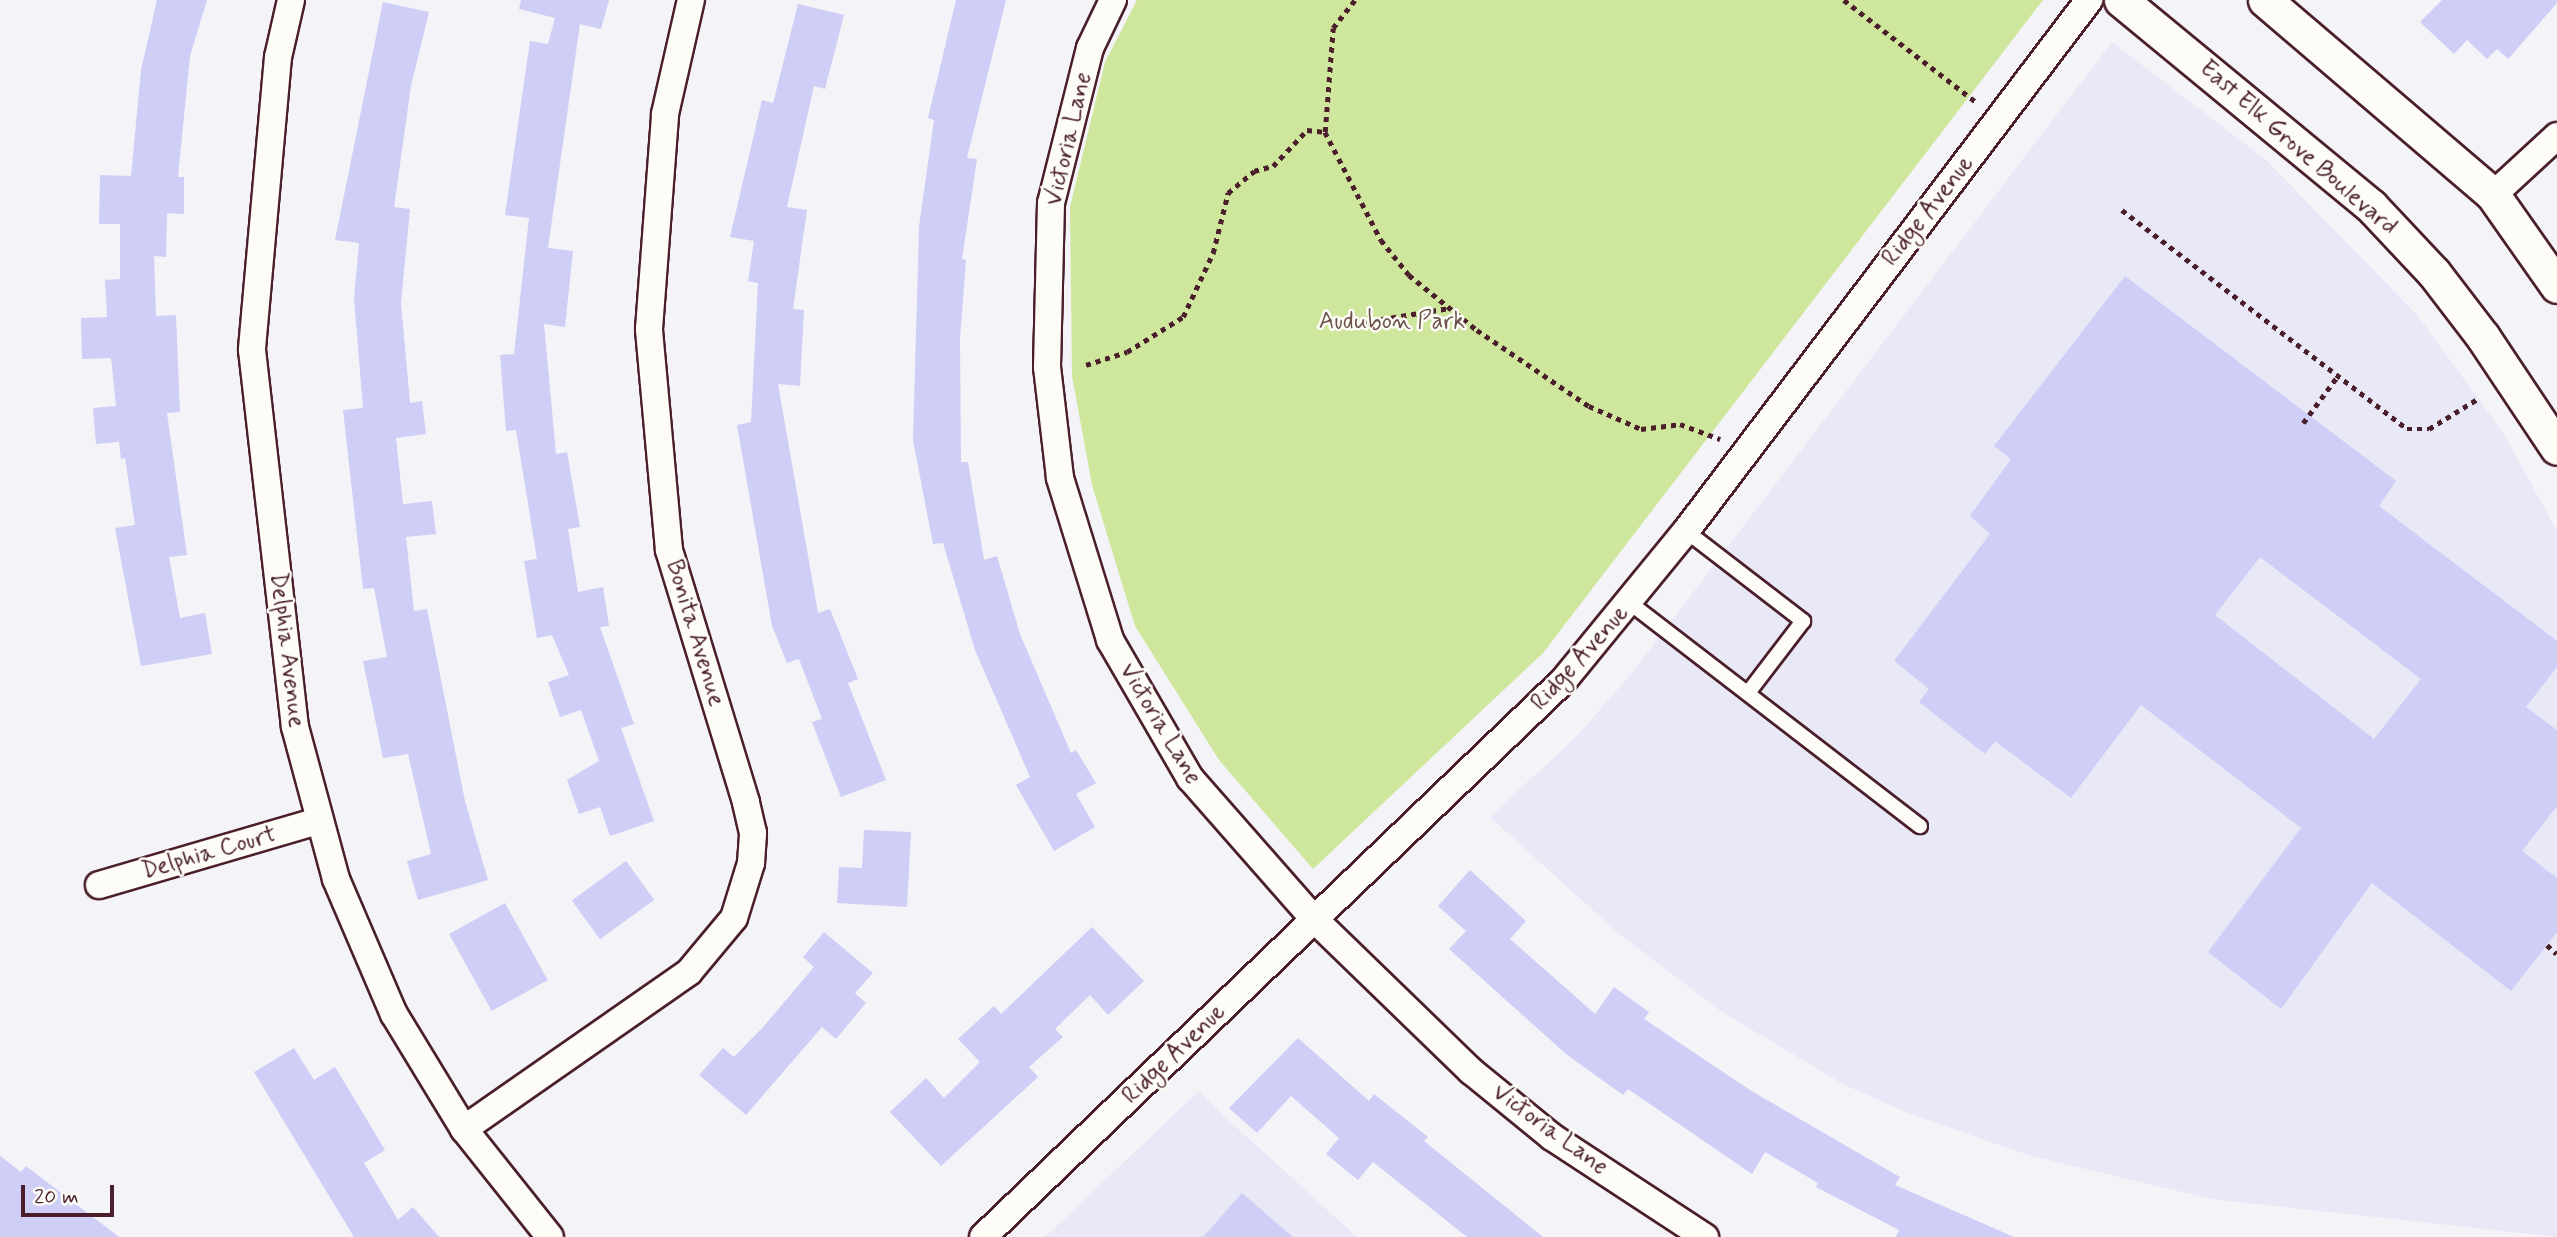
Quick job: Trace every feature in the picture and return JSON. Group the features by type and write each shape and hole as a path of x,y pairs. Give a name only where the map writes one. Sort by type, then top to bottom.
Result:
{"street":[{"name":"Delphia Avenue","path":"291,0 278,57 252,350 295,727 318,821 336,879 394,1014 464,1129 550,1237"},
{"name":"Bonita Avenue","path":"464,1129 689,972 734,918 751,863 753,833 746,802 669,550 649,329 665,114 691,0"},
{"name":"Victoria Lane","path":"1113,0 1090,48 1051,203 1047,367 1060,478 1110,640 1189,778 1314,919 1471,1072 1542,1129 1706,1237"},
{"name":"Ridge Avenue","path":"982,1237 1564,680 1630,603 1686,531 2089,0"},
{"name":"East Elk Grove Boulevard","path":"2121,0 2371,206 2434,273 2483,337 2557,448"},
{"path":"2265,0 2493,195 2557,286"},
{"path":"2493,195 2557,136"},
{"name":"Delphia Court","path":"99,885 318,821"}],"lane":[{"path":"1686,531 1803,621 1748,693"},
{"path":"1630,603 1920,826"}],"path":[{"path":"1355,0 1333,28 1325,132 1381,240 1409,275 1589,406 1642,429 1680,424 1723,440 1741,457"},
{"path":"1844,0 1999,119"},
{"path":"1086,365 1128,352 1183,317 1213,253 1228,193 1254,170 1273,166 1307,130 1325,132"},
{"path":"2122,210 2407,429 2419,431 2479,398"},
{"path":"1352,324 1451,307"},
{"path":"2303,423 2337,377"},
{"path":"2547,945 2557,954"}],"shaded area":[{"path":"2112,42 2266,160 2418,316 2504,434 2557,531 2557,1237 2211,1199 2028,1155 1908,1113 1843,1084 1722,1012 1618,933 1490,817 1576,737 1631,674"},
{"path":"1199,1091 1224,1116 1357,1237 1045,1237"}],"green space":[{"name":"Audubon Park","path":"1137,0 2043,0 1543,653 1313,869 1219,760 1135,626 1092,485 1072,376 1070,207 1105,62"}],"building":[{"path":"157,0 207,0 190,56 178,177 184,177 184,214 167,213 166,257 154,256 156,316 176,315 180,412 167,413 187,555 169,557 180,618 205,613 212,654 141,666 115,528 135,525 125,458 121,459 119,442 96,444 93,408 116,406 111,358 82,359 81,318 107,317 105,280 120,279 120,224 99,224 100,175 131,176 141,70"},
{"path":"521,0 609,0 601,29 580,24 548,248 573,251 565,327 544,324 556,454 567,452 580,527 568,529 578,592 603,587 609,626 600,627 634,724 621,728 654,821 610,836 600,807 579,814 567,780 599,761 581,710 560,717 548,682 569,675 552,635 537,638 524,561 537,559 516,430 506,431 500,355 514,354 529,218 505,215 530,41 548,44 555,18 519,9"},
{"path":"956,0 1006,0 967,158 977,159 962,259 966,260 960,340 961,462 968,462 984,560 997,556 1020,634 1071,753 1076,750 1096,783 1076,794 1095,827 1054,851 1016,785 1030,777 975,650 943,543 933,544 913,440 919,227 934,120 928,118"},
{"path":"2442,0 2557,0 2557,3 2508,59 2497,49 2487,59 2467,40 2454,54 2420,22"},
{"path":"383,2 429,12 411,86 394,207 410,209 401,303 410,403 422,401 426,434 396,438 403,504 432,501 436,534 406,537 414,611 427,609 465,801 488,880 418,900 407,861 431,854 408,754 383,758 363,661 387,657 374,588 363,589 343,410 363,408 354,299 359,243 335,240"},
{"path":"798,4 844,15 825,89 814,86 787,207 807,210 793,309 804,310 800,386 778,384 818,613 830,609 858,679 848,683 886,780 841,797 812,722 822,719 799,659 787,663 772,626 737,425 751,422 758,283 748,281 754,241 730,237 762,100 773,103"},
{"path":"2125,276 2396,481 2379,506 2557,641 2557,667 2526,707 2557,730 2557,806 2522,851 2557,878 2557,932 2511,991 2372,883 2281,1009 2208,952 2301,828 2141,705 2071,798 1995,741 1985,754 1919,702 1929,689 1894,661 1990,534 1970,516 2011,459 1994,446","holes":["2260,557 2421,679 2374,739 2215,615"]},
{"path":"864,830 911,832 907,907 837,903 839,867 862,868"},
{"path":"626,861 654,900 600,939 572,900"},
{"path":"1470,870 1526,921 1510,939 1595,1014 1614,987 1649,1012 1644,1019 1753,1092 1900,1177 1895,1185 2014,1237 1896,1237 1899,1230 1816,1187 1818,1183 1765,1152 1752,1174 1628,1089 1623,1095 1566,1054 1449,949 1466,931 1438,906"},
{"path":"505,903 548,980 492,1011 449,934"},
{"path":"1092,927 1144,981 1108,1015 1090,995 1055,1029 1063,1037 1029,1067 1038,1077 941,1166 890,1112 926,1078 944,1098 980,1062 958,1039 994,1006 1001,1014"},
{"path":"824,932 873,973 855,993 866,1003 836,1039 822,1027 746,1115 699,1075 723,1048 734,1057 764,1026 814,967 803,957"},
{"path":"1298,1038 1369,1101 1374,1094 1428,1137 1424,1141 1543,1237 1467,1237 1373,1162 1358,1180 1326,1154 1339,1138 1291,1096 1257,1133 1229,1108"},
{"path":"294,1048 314,1080 335,1067 355,1100 385,1150 364,1163 398,1220 413,1207 439,1237 354,1237 254,1072"},
{"path":"0,1156 21,1172 26,1166 119,1237 0,1237"},
{"path":"1242,1193 1293,1237 1203,1237"}]}
